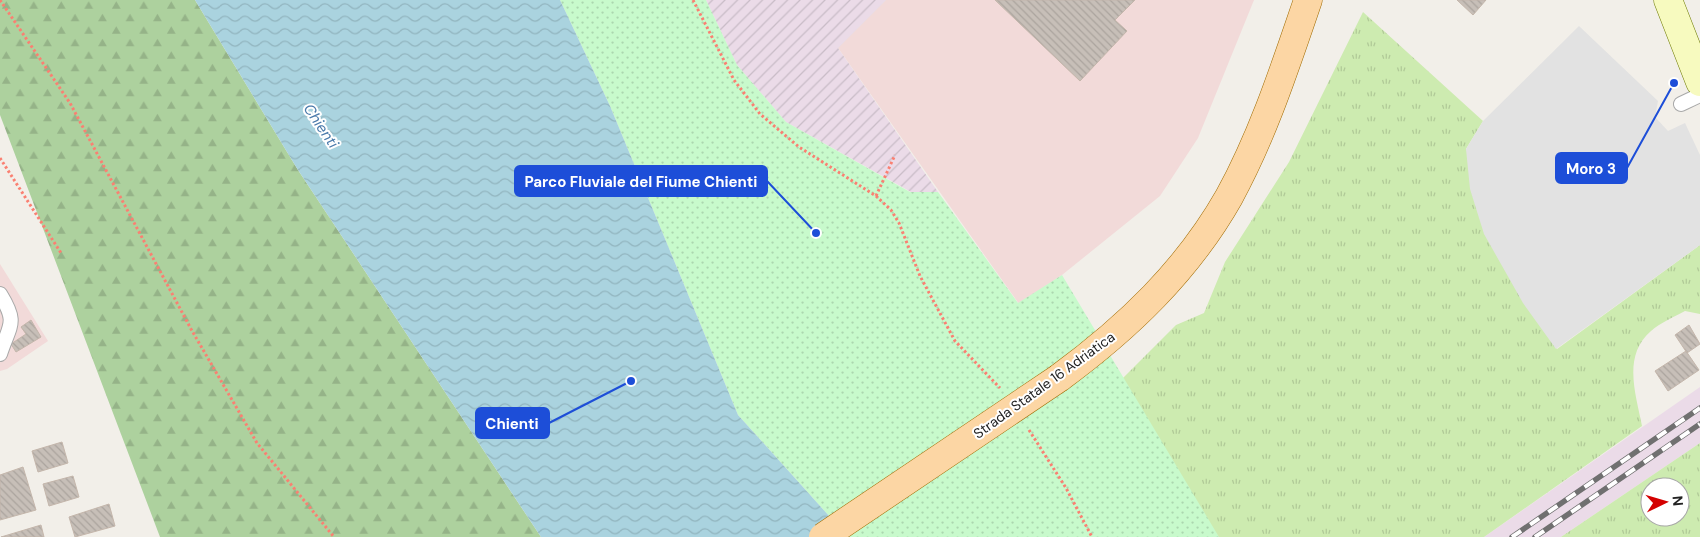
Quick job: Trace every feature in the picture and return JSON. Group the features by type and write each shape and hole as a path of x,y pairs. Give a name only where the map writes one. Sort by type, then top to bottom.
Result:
{"main road":[{"name":"Strada Statale 16 Adriatica","path":"823,537 1059,378 1113,337 1142,310 1189,257 1212,224 1245,166 1263,123 1308,0"}],"street":[{"path":"1668,0 1700,82"}],"lane":[{"path":"1681,104 1700,95"},
{"path":"0,294 11,313 12,320 0,354"}],"path":[{"path":"0,0 70,103 191,329 256,443 334,537"},
{"path":"693,0 734,80 760,114 799,147 876,196 891,210 899,223 920,276 955,341 994,380 1006,396"},
{"path":"876,196 895,155"},
{"path":"0,158 61,254"},
{"path":"1028,427 1066,488 1092,537"}],"shaded area":[{"path":"706,0 886,0 838,48 938,192 911,192 786,122 737,65"},
{"path":"886,0 1254,0 1198,138 1160,196 1062,275 1019,304 838,48"},
{"path":"1579,26 1658,101 1655,117 1668,131 1685,123 1700,155 1700,245 1556,349 1523,303 1484,234 1470,189 1466,149 1483,121"},
{"path":"0,264 48,341 7,369 0,371"},
{"path":"1700,387 1700,443 1650,477 1640,477 1640,484 1561,537 1484,537"}],"green space":[{"path":"0,0 195,0 298,170 541,537 160,537 0,115"},
{"path":"560,0 706,0 737,65 786,122 910,192 938,192 1018,303 1062,275 1219,537 848,537 738,415 610,106"},
{"path":"1363,12 1483,121 1466,149 1557,349 1700,245 1700,314 1685,311 1655,328 1642,341 1637,352 1633,376 1642,426 1484,537 1115,537 1123,378 1176,325 1204,313 1225,262 1289,162"},
{"path":"1700,443 1700,537 1561,537 1640,484 1640,527 1690,527 1690,477 1650,477"}],"water":[{"path":"195,0 560,0 610,106 738,415 848,537 541,537 298,170"}],"building":[{"path":"995,0 1135,0 1115,20 1127,31 1080,81"},
{"path":"1457,0 1486,0 1473,15"},
{"path":"31,320 41,337 16,352 11,344 26,334 21,327"},
{"path":"1689,325 1700,344 1687,353 1675,335"},
{"path":"1686,351 1699,370 1668,391 1655,371"},
{"path":"62,442 68,463 38,472 32,451"},
{"path":"23,467 36,510 0,520 0,475"},
{"path":"73,476 79,497 49,506 43,484"},
{"path":"109,504 115,526 75,537 69,517"},
{"path":"41,525 44,537 1,537"}],"railway":[{"path":"1512,537 1700,408"},
{"path":"1535,537 1700,424"}],"place":[{"name":"Moro 3","path":"1674,83"},
{"name":"Parco Fluviale del Fiume Chienti","path":"816,233"},
{"name":"Chienti","path":"631,381"}]}
